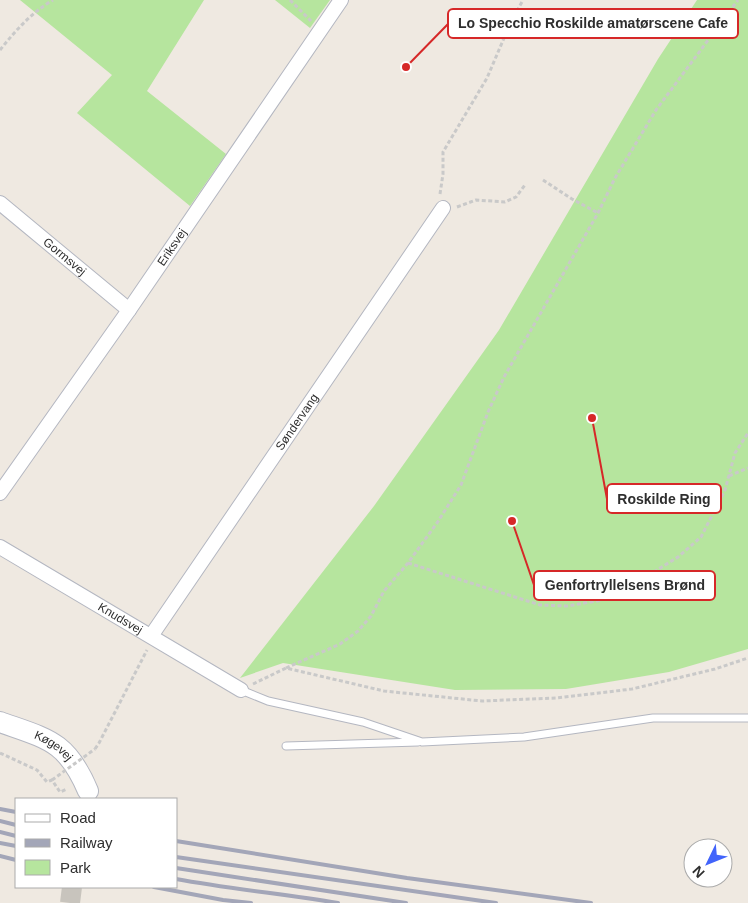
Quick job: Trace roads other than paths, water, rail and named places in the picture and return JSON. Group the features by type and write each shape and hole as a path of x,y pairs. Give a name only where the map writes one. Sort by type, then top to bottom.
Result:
{"main road":[{"name":"Køgevej","path":"0,722 49,740 65,752 78,768 88,791"}],"street":[{"name":"Eriksvej","path":"0,493 129,310 341,0"},
{"name":"Gormsvej","path":"0,203 129,310"},
{"name":"Søndervang","path":"151,636 443,208"},
{"name":"Knudsvej","path":"0,547 242,690"}],"lane":[{"path":"242,690 268,701 363,722 422,742"},
{"path":"286,746 524,738 653,718 748,718"}],"tunnel":[{"path":"70,903 72,888"}],"railway":[{"path":"0,809 15,812"},
{"path":"0,821 15,825"},
{"path":"0,832 15,836"},
{"path":"178,841 407,878 591,903"},
{"path":"0,843 15,846"},
{"path":"0,856 15,860"},
{"path":"178,857 496,903"},
{"path":"178,868 406,903"},
{"path":"178,879 338,903"},
{"path":"159,888 223,900 251,903"}],"place":[{"name":"Lo Specchio Roskilde amatørscene Cafe","path":"406,67"},
{"name":"Roskilde Ring","path":"592,418"},
{"name":"Genfortryllelsens Brønd","path":"512,521"}]}
